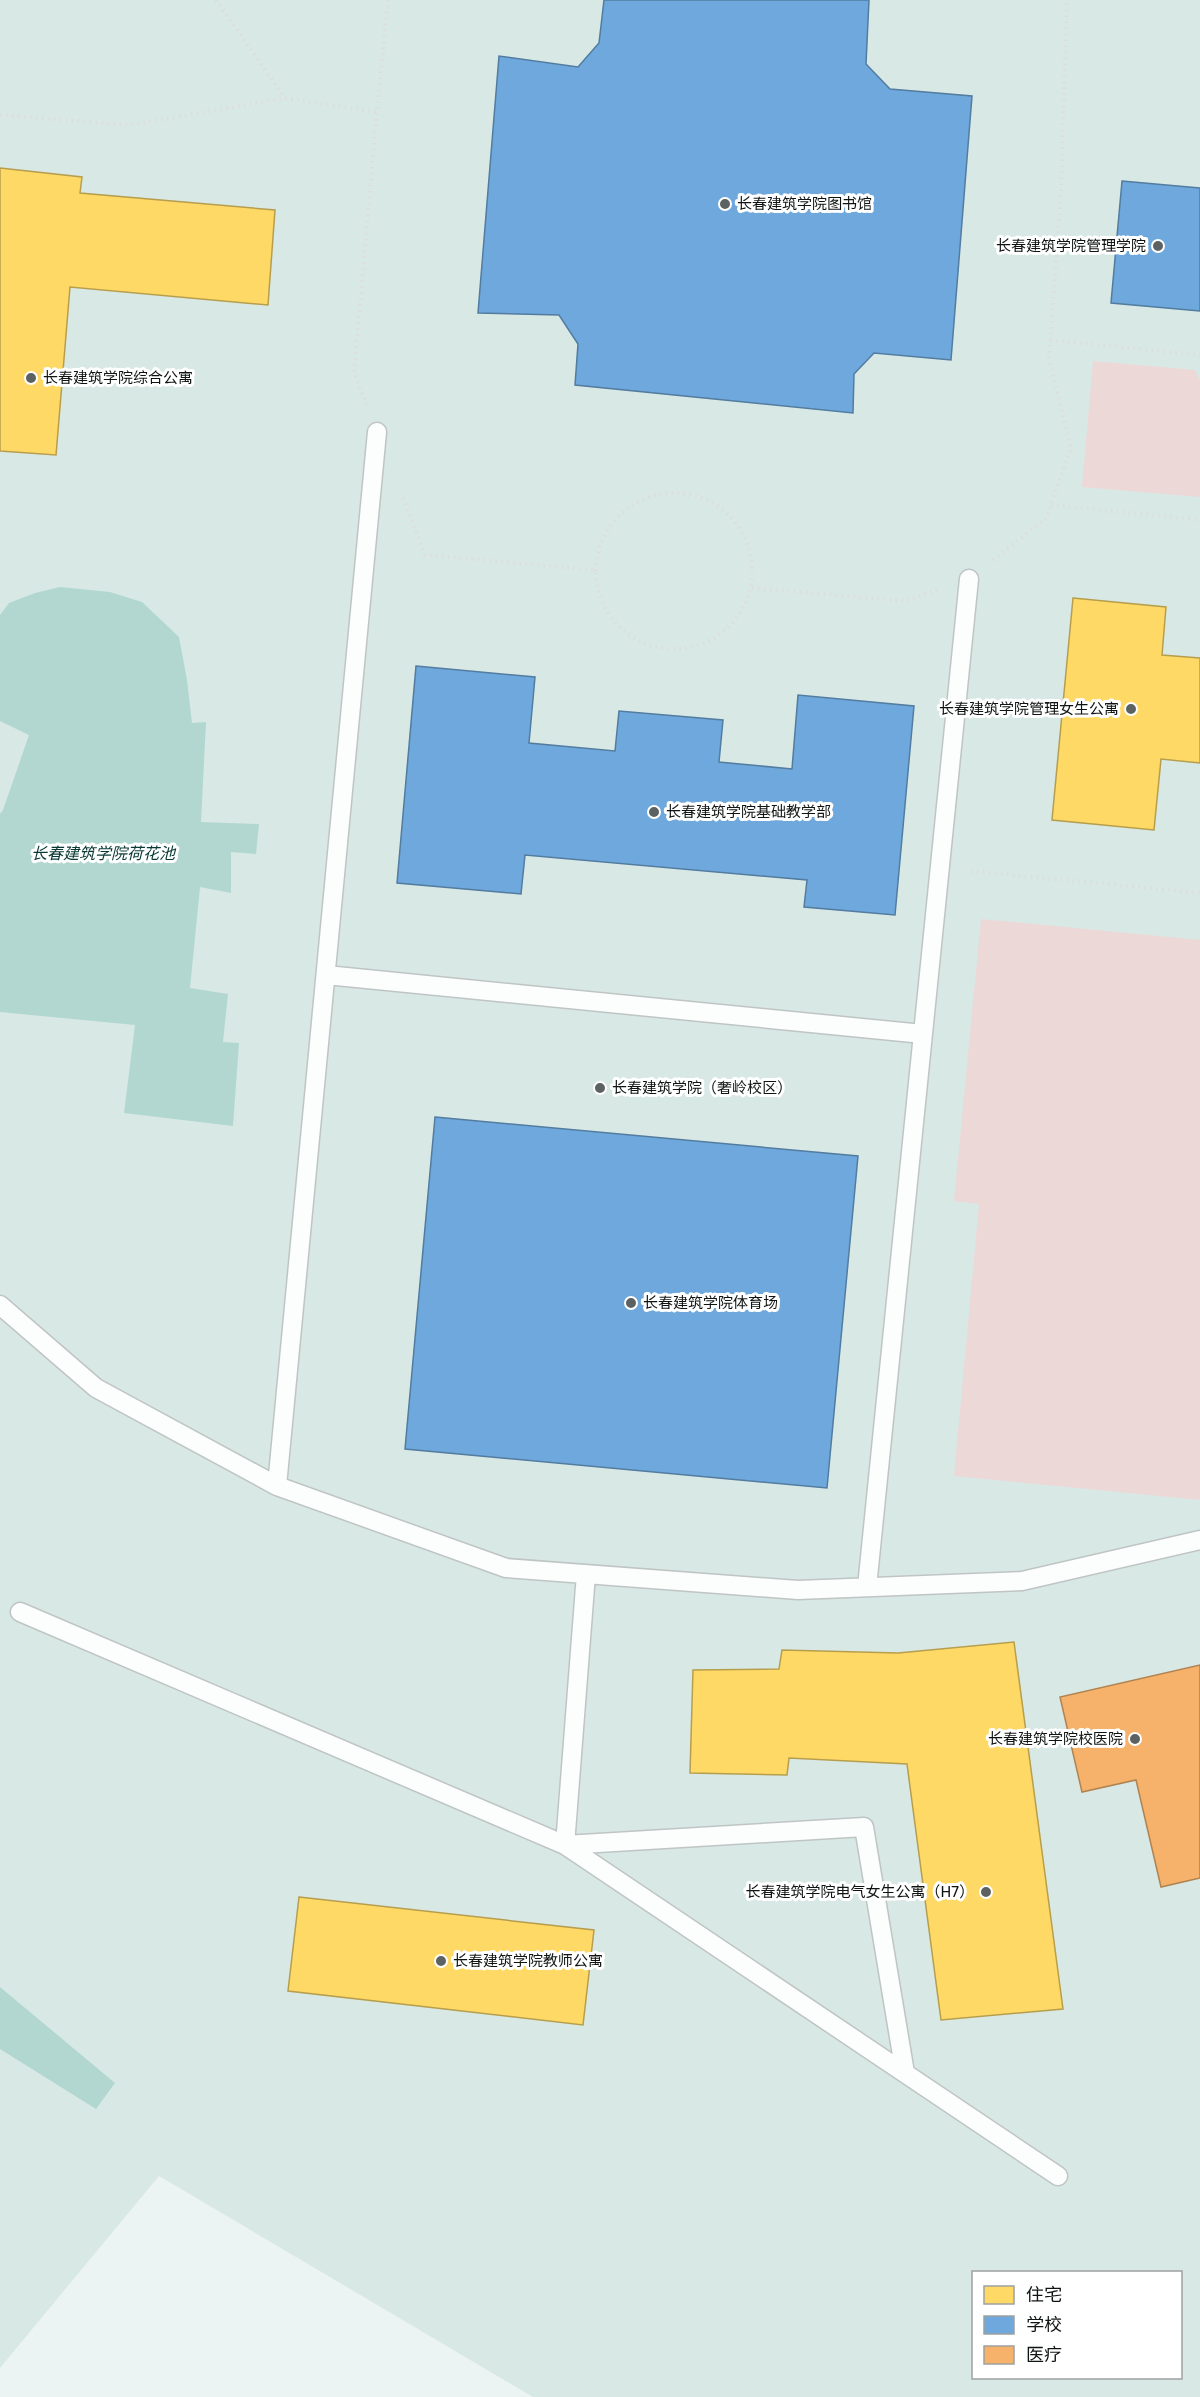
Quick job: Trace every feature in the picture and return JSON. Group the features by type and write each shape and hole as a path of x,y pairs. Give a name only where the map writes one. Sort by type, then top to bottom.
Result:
{"lane":[{"path":"278,1486 377,432"},
{"path":"867,1587 969,579"},
{"path":"326,975 923,1034"},
{"path":"0,1305 96,1388 278,1486 506,1568 798,1590 1022,1581 1200,1540"},
{"path":"565,1845 586,1574"},
{"path":"20,1612 565,1845 1058,2176"},
{"path":"565,1845 864,1827 905,2073"}],"path":[{"path":"216,0 285,98"},
{"path":"377,432 354,373 388,0"},
{"path":"752,588 905,601 969,579 1046,518 1071,447 1049,358 1061,190 1067,0"},
{"path":"0,115 130,125 285,98 377,112"},
{"path":"1050,340 1200,355"},
{"path":"399,488 425,555 595,570"},
{"path":"685,493 710,501 731,517 746,539 752,565 752,588 740,612 725,630 707,641 685,648 663,648 641,642 622,630 607,612 598,592 595,570 600,543 613,521 634,504 658,494 685,493"},
{"path":"1051,505 1200,519"},
{"path":"940,868 1200,892"}],"shaded area":[{"name":"长春建筑学院（奢岭校区）","path":"0,0 1200,0 1200,2397 533,2397 159,2176 0,2368"},
{"path":"1093,361 1195,370 1200,381 1200,497 1082,487"},
{"path":"981,919 1200,940 1200,1500 954,1476 979,1204 954,1201"}],"water":[{"name":"长春建筑学院荷花池","path":"60,587 110,592 142,602 179,637 192,723 206,722 201,822 259,824 256,854 231,852 231,893 200,887 190,988 228,994 223,1042 239,1043 233,1126 124,1113 135,1025 0,1012 0,814 29,735 0,721 0,615 9,603"},
{"path":"0,1987 115,2083 96,2109 0,2049"}],"building: 住宅":[{"name":"长春建筑学院综合公寓","path":"0,168 82,177 80,193 275,210 268,305 70,287 56,455 0,451"},
{"name":"长春建筑学院管理女生公寓","path":"1073,598 1166,607 1162,655 1200,658 1200,763 1161,759 1154,830 1052,820"},
{"name":"长春建筑学院电气女生公寓（H7）","path":"1014,1642 1063,2009 941,2020 907,1764 789,1758 787,1775 690,1773 693,1670 779,1669 782,1650 898,1653"},
{"name":"长春建筑学院教师公寓","path":"299,1897 594,1930 583,2025 288,1991"}],"building: 学校":[{"name":"长春建筑学院图书馆","path":"604,0 869,0 866,64 890,89 972,96 951,360 874,353 854,374 853,413 575,385 578,344 559,315 478,313 499,56 578,67 599,43"},
{"name":"长春建筑学院管理学院","path":"1122,181 1200,188 1200,311 1111,303"},
{"name":"长春建筑学院基础教学部","path":"416,666 535,677 529,743 615,751 619,711 723,720 719,762 792,769 798,695 914,706 895,915 804,907 807,880 525,855 521,894 397,883"},
{"name":"长春建筑学院体育场","path":"435,1117 858,1156 827,1488 405,1449"}],"building: 医疗":[{"name":"长春建筑学院校医院","path":"1200,1665 1200,1878 1161,1887 1136,1780 1082,1792 1060,1697"}],"place":[{"name":"长春建筑学院图书馆","path":"725,204"},
{"name":"长春建筑学院管理学院","path":"1158,246"},
{"name":"长春建筑学院综合公寓","path":"31,378"},
{"name":"长春建筑学院管理女生公寓","path":"1131,709"},
{"name":"长春建筑学院基础教学部","path":"654,812"},
{"name":"长春建筑学院（奢岭校区）","path":"600,1088"},
{"name":"长春建筑学院体育场","path":"631,1303"},
{"name":"长春建筑学院校医院","path":"1135,1739"},
{"name":"长春建筑学院电气女生公寓（H7）","path":"986,1892"},
{"name":"长春建筑学院教师公寓","path":"441,1961"}]}
